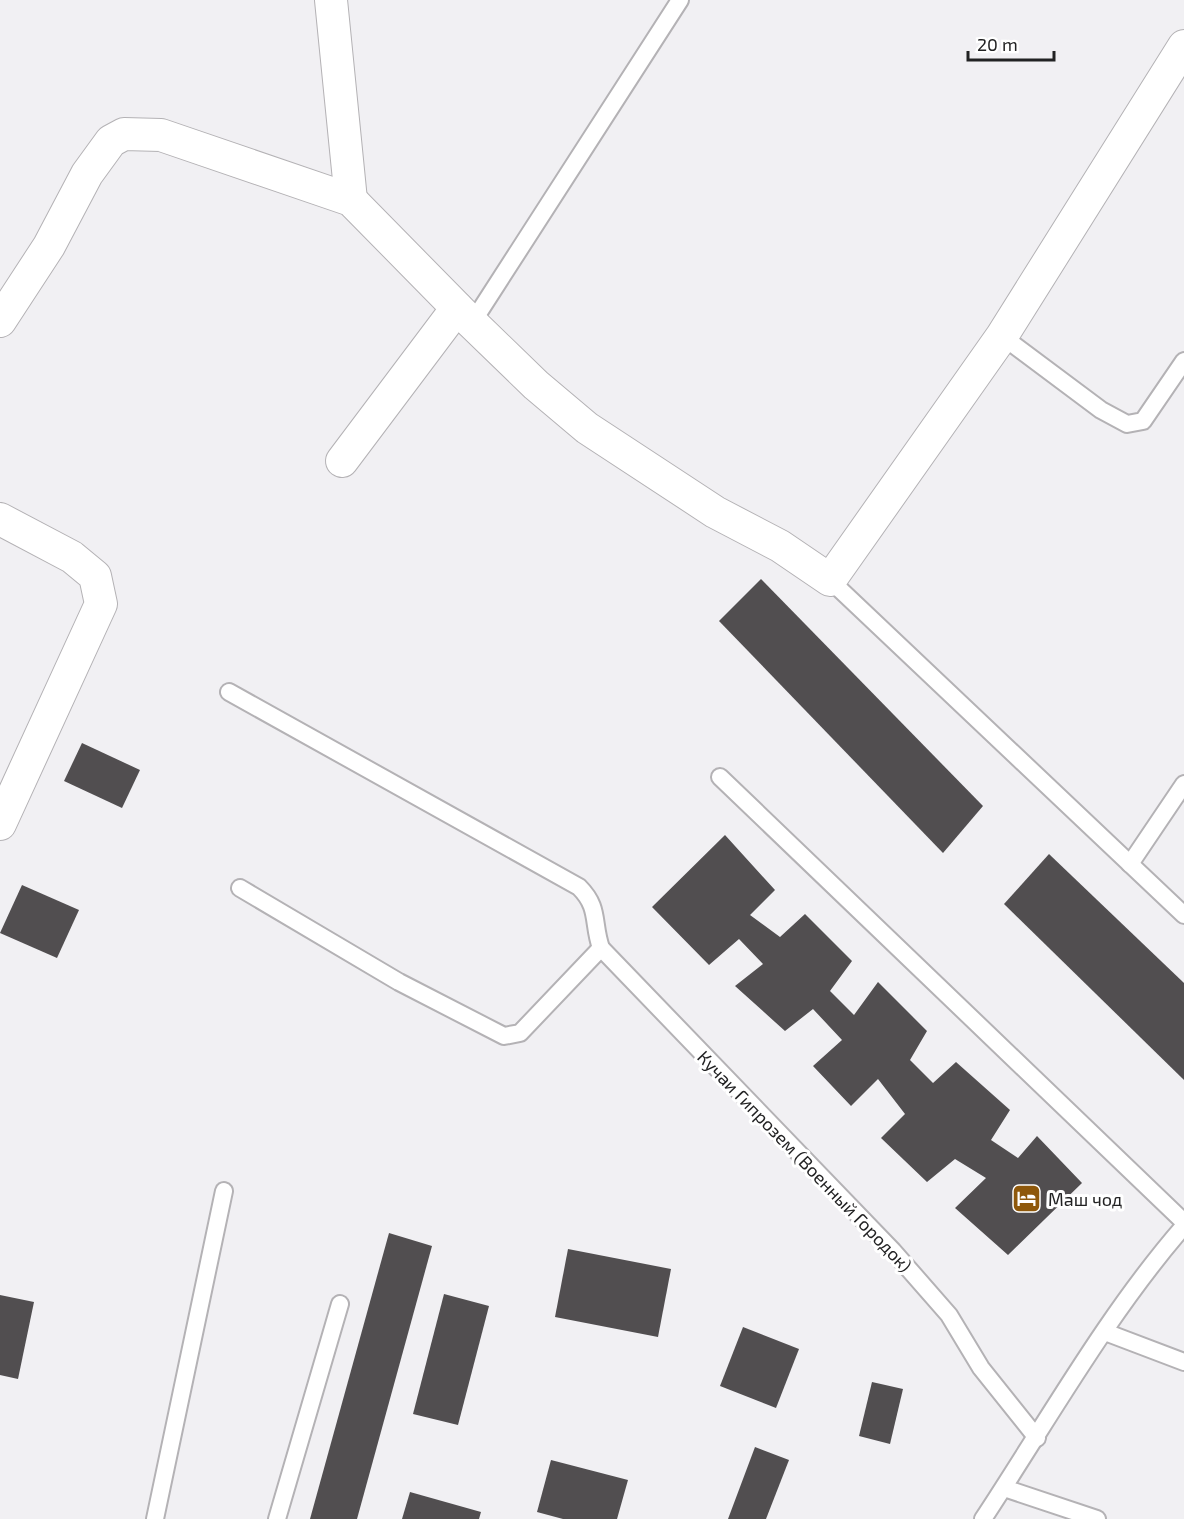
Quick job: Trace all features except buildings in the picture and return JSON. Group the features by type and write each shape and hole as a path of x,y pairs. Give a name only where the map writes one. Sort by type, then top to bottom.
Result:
{"street":[{"path":"331,0 351,200"},
{"path":"0,321 49,246 87,174 111,141 124,134 161,135 351,200 536,385 587,428 715,512 780,546 830,580 1002,336 1184,46"},
{"path":"342,461 464,315"},
{"path":"0,519 72,558 95,576 101,604 0,824"}],"lane":[{"path":"464,315 680,0"},
{"path":"1002,336 1101,410 1127,424 1143,421 1184,361"},
{"path":"830,580 1184,915"},
{"path":"229,692 579,887 592,900 596,933 601,948 520,1033 504,1036 399,982 240,888"},
{"path":"720,777 1184,1224 1158,1255 1105,1332 983,1519"},
{"path":"1130,864 1184,784"},
{"name":"Кучаи Гипрозем (Военный Городок)","path":"601,948 893,1251 949,1315 981,1368 1037,1438"},
{"path":"155,1519 224,1191"},
{"path":"277,1519 340,1304"},
{"path":"1105,1332 1184,1362"},
{"path":"1004,1488 1097,1519"}],"place":[{"name":"Маш чод","path":"1027,1199"}]}
